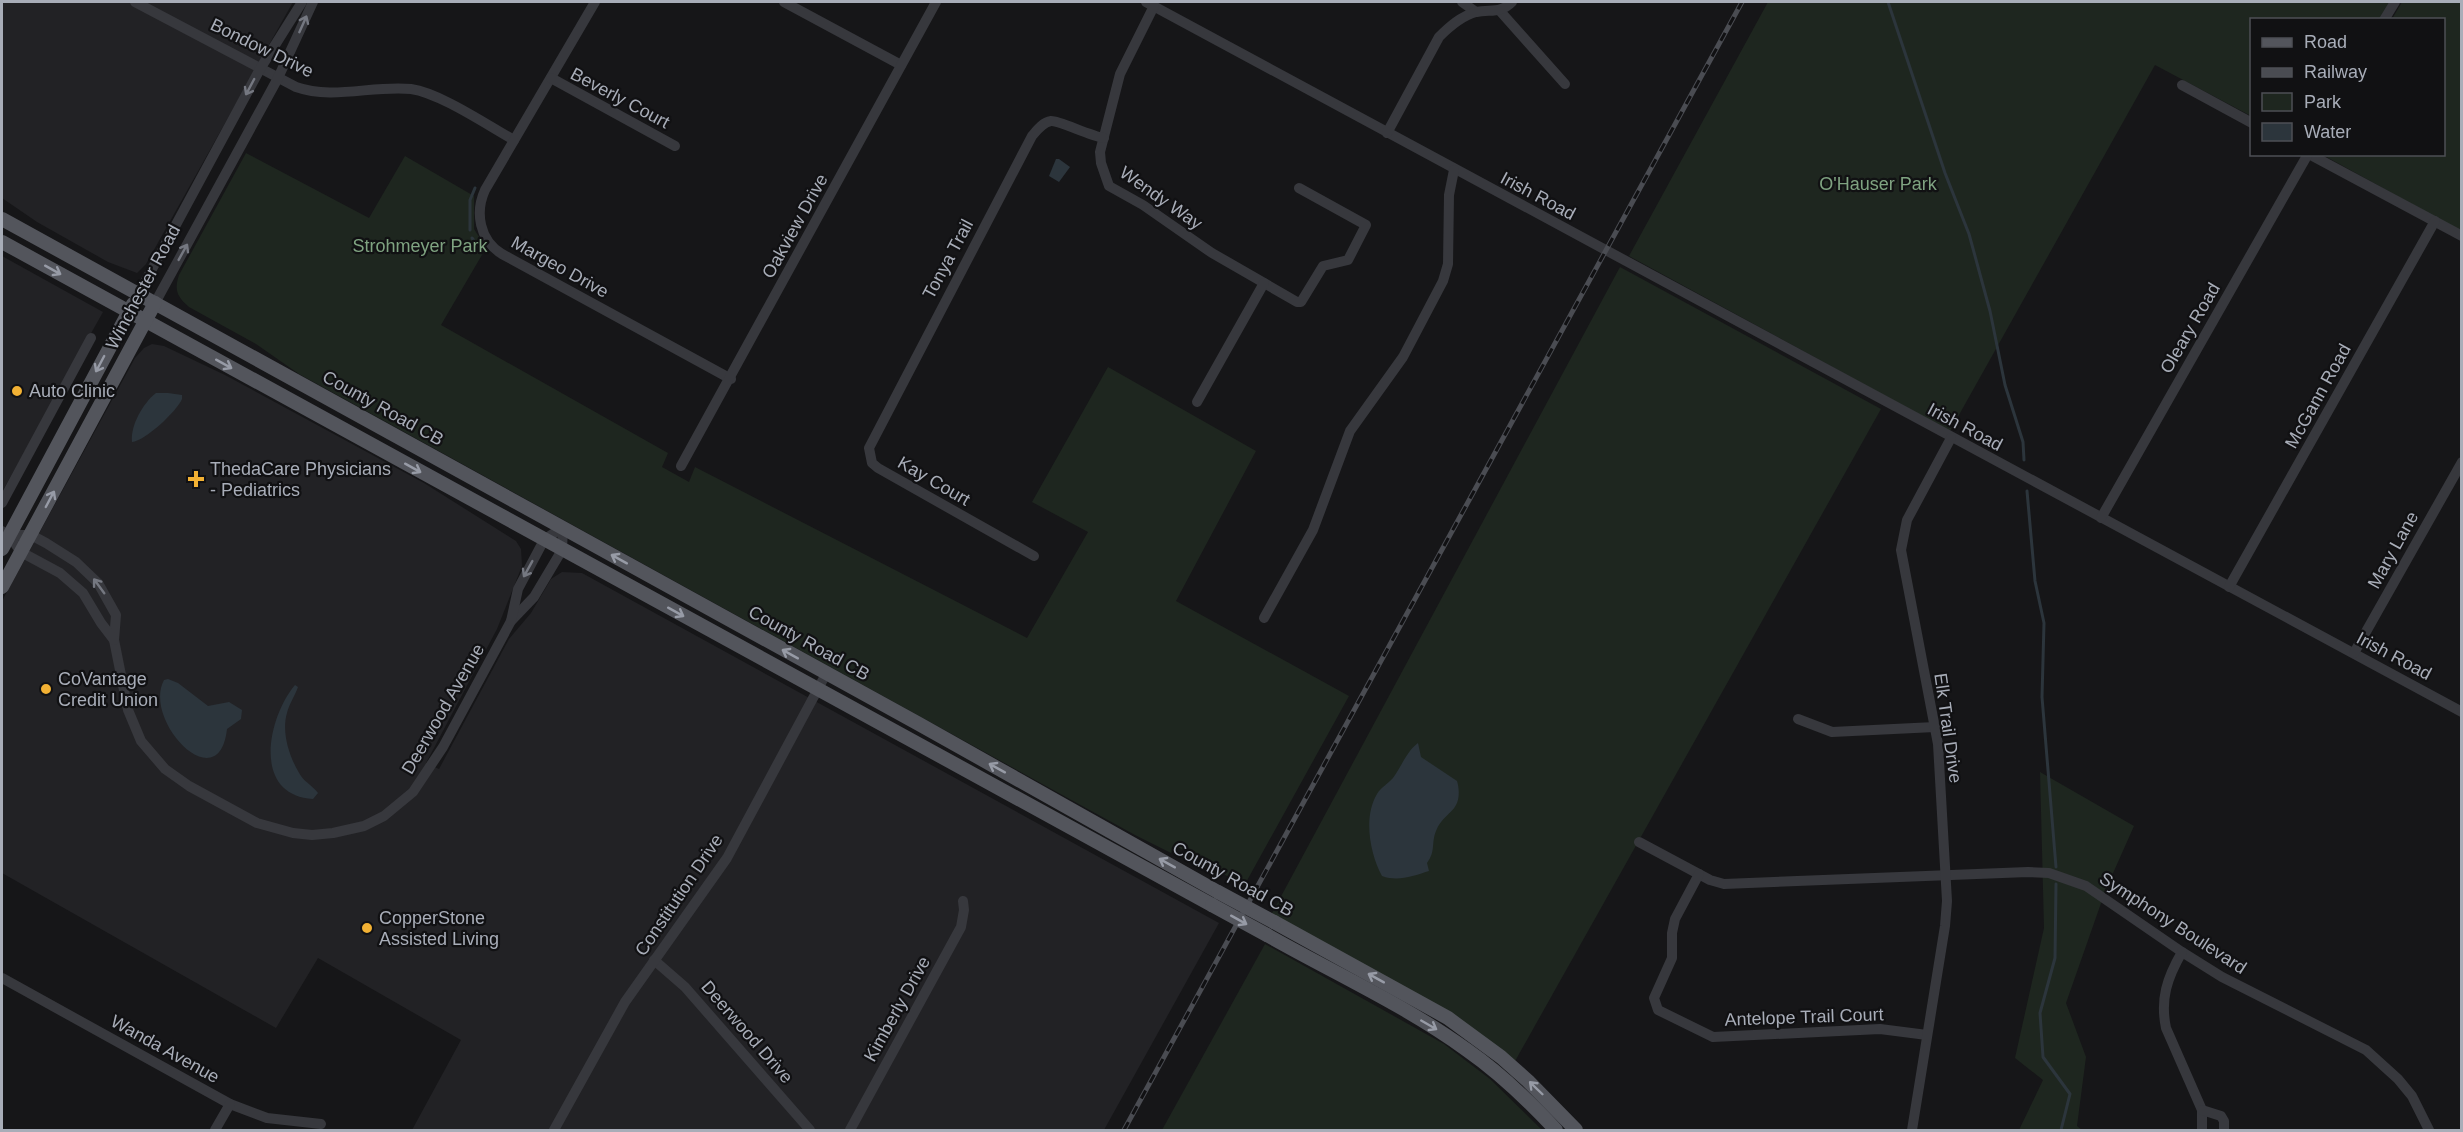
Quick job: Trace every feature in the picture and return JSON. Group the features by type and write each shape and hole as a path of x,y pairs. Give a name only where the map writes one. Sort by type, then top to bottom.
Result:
{"main road":[{"name":"County Road CB","path":"2,219 1448,1018 1501,1057 1528,1081 1576,1131"},
{"name":"County Road CB","path":"2,242 1410,1014 1467,1049 1518,1092 1556,1131"},
{"name":"Winchester Road","path":"2,549 5,533 138,295"},
{"name":"Winchester Road","path":"2,587 155,303"}],"street":[{"name":"Bondow Drive","path":"135,2 296,87 313,92 398,88 422,92 514,140"},
{"name":"Winchester Road","path":"138,295 260,69 302,2"},
{"name":"Winchester Road","path":"155,303 278,78 312,2"},
{"name":"Margeo Drive","path":"595,2 482,198 481,225 491,245 502,254 731,379"},
{"path":"784,2 901,65"},
{"name":"Oakview Drive","path":"681,466 731,379 936,2"},
{"path":"1462,2 1476,12"},
{"path":"1387,133 1439,37 1455,23 1476,12 1500,11 1512,2"},
{"path":"2385,18 2394,2"},
{"name":"Irish Road","path":"1150,4 2462,712"},
{"name":"Wendy Way","path":"1150,4 1120,74 1104,138 1101,163 1109,186 1143,205 1212,253 1297,302 1301,302 1323,266 1348,260 1366,225 1299,188"},
{"path":"1500,11 1565,84"},
{"name":"Beverly Court","path":"550,78 675,146"},
{"path":"2182,85 2250,122"},
{"name":"Tonya Trail","path":"879,468 872,464 871,441 1032,136 1045,123 1058,121 1082,133 1104,138"},
{"name":"Oleary Road","path":"2101,518 2308,156"},
{"path":"2313,156 2462,236"},
{"path":"1264,618 1314,530 1350,430 1402,357 1443,281 1448,264 1449,195 1454,170"},
{"name":"McGann Road","path":"2229,587 2435,221"},
{"path":"1197,402 1264,283"},
{"path":"2,503 91,338"},
{"name":"Elk Trail Drive","path":"1912,1131 1947,914 1939,760 1935,726 1901,550 1907,520 1951,438"},
{"name":"Mary Lane","path":"2354,653 2462,462"},
{"name":"Kay Court","path":"879,468 1034,556"},
{"name":"Deerwood Avenue","path":"511,621 518,589 544,540 563,528"},
{"name":"Deerwood Avenue","path":"5,533 31,536 68,556 98,583 116,615 114,640 126,705 133,726 152,756 165,769 196,790 257,823 293,833 312,835 364,826 384,816 413,792 443,747 511,621 534,597 562,550 563,528"},
{"name":"Deerwood Avenue","path":"5,533 21,552 60,573 74,584 83,593 114,640"},
{"name":"Constitution Drive","path":"554,1131 625,1002 727,858 826,674"},
{"path":"1798,719 1832,732 1935,726"},
{"name":"Symphony Boulevard","path":"1639,842 1717,883 2028,872 2067,878 2104,896 2182,952 2266,1001 2349,1039 2366,1050 2398,1079 2412,1096 2429,1131"},
{"name":"Antelope Trail Court","path":"1699,874 1673,926 1672,958 1655,993 1655,1005 1664,1013 1713,1037 1880,1029 1927,1035"},
{"name":"Kimberly Drive","path":"850,1131 961,927 963,901"},
{"path":"2182,952 2166,985 2163,1014 2166,1028 2202,1110 2202,1131"},
{"name":"Deerwood Drive","path":"654,960 685,987 810,1131"},
{"name":"Wanda Avenue","path":"2,978 230,1104 267,1118 321,1124"},
{"path":"216,1131 230,1104"},
{"path":"2202,1110 2221,1116 2224,1131"}],"shaded area":[{"path":"2,2 293,2 146,264 137,273 108,262 37,222 2,198"},
{"path":"2,256 103,312 2,492"},
{"path":"152,344 164,346 225,375 424,483 516,541 521,549 522,566 497,629 426,763 439,769 509,639 531,613 551,579 562,572 582,573 1219,923 1104,1130 412,1130 461,1040 318,958 276,1028 2,873 2,601 135,358 144,348"}],"green space":[{"name":"O'Hauser Park","path":"1768,2 2394,2 2385,18 2250,18 2250,115 2155,65 1950,431 1629,256"},
{"path":"2402,2 2461,2 2461,231 2325,156 2445,156 2445,18 2393,18"},
{"name":"Strohmeyer Park","path":"246,153 369,218 405,156 474,196 474,229 486,248 441,325 668,453 662,467 689,482 695,467 1027,638 1088,532 1032,502 1108,367 1256,451 1176,601 1349,696 1244,886 1176,846 1171,853 1135,835 299,374 256,344 189,307 178,293 179,275"},
{"path":"1620,267 1881,409 1514,1063 1271,915"},
{"path":"2040,772 2134,826 2106,889 2066,1003 2086,1057 2077,1126 2082,1130 2019,1130 2043,1080 2015,1058 2044,928"},
{"path":"1265,944 1444,1044 1490,1079 1542,1130 1162,1130"}],"water":[{"path":"1056,159 1070,167 1059,182 1049,176"},
{"path":"156,393 182,395 182,399 160,425 145,437 132,442 133,429 138,415"},
{"path":"168,679 178,683 208,706 229,702 242,710 241,719 227,729 221,749 211,757 198,756 184,747 172,733 163,715 160,697 164,680"},
{"path":"295,685 298,687 285,721 286,737 297,769 318,793 313,799 293,794 280,784 273,770 272,734 285,699"},
{"path":"1418,743 1421,757 1457,781 1458,799 1454,808 1436,831 1432,855 1427,863 1429,871 1405,878 1388,878 1382,876 1374,857 1369,824 1370,813 1379,792 1393,778 1407,755"}],"waterway":[{"path":"1888,2 1945,173 1969,234 1990,311 2005,385 2023,442 2024,460"},
{"path":"470,230 470,200 475,188"},
{"path":"472,238 481,250"},
{"path":"2027,491 2035,581 2044,623 2042,697 2056,867"},
{"path":"2056,884 2055,958 2040,1013 2043,1057 2070,1094 2061,1130"}],"railway":[{"path":"1124,1130 1742,2"}],"place":[{"name":"Auto Clinic","path":"17,391"},
{"name":"ThedaCare Physicians - Pediatrics","path":"196,479"},
{"name":"CoVantage Credit Union","path":"46,689"},
{"name":"CopperStone Assisted Living","path":"367,928"}]}
